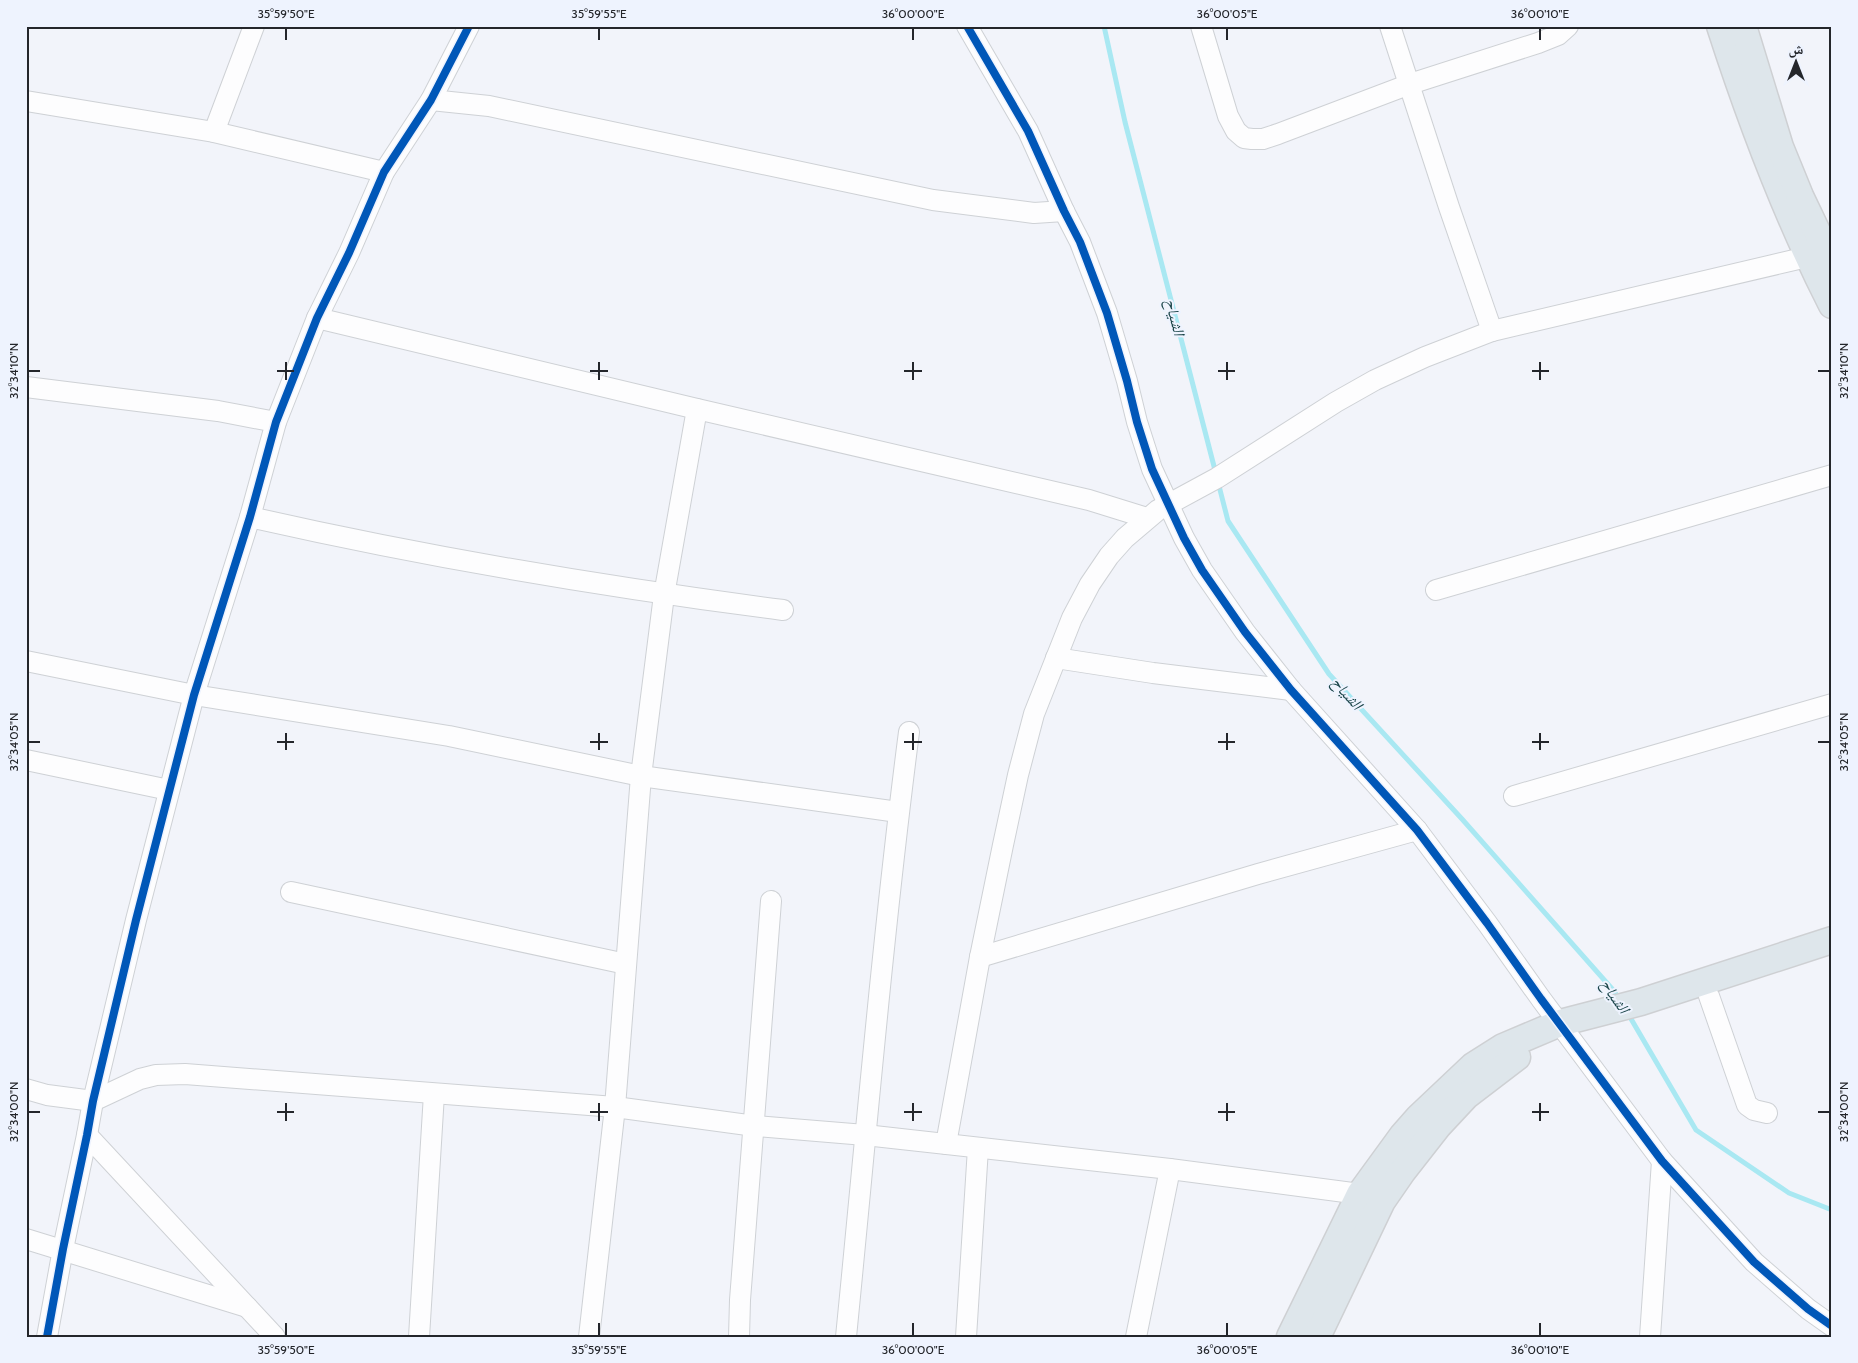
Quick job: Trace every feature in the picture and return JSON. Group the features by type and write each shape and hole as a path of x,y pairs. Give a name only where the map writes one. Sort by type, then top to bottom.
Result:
{"main road":[{"path":"1720,26 1734,71 1777,188 1823,249"},
{"path":"1743,26 1780,147 1823,249 1832,305"},
{"path":"1290,1337 1371,1198 1420,1148 1466,1096 1492,1075 1529,1050 1565,1030 1643,1009 1832,940"},
{"path":"1643,1009 1709,996 1832,958"},
{"path":"1317,1337 1371,1198"}],"street":[{"path":"214,132 254,26"},
{"path":"47,1337 93,1101 136,920 194,695 250,517 276,422 317,318 384,172 431,100 469,26"},
{"path":"967,26 1028,131 1080,242 1107,313 1127,381 1136,422 1152,469 1168,505 1202,570 1245,632 1291,690 1417,830 1662,1161 1754,1262 1808,1309 1832,1326"},
{"path":"1201,26 1228,116 1236,131 1244,138 1263,139 1410,84 1538,43 1558,35 1568,26"},
{"path":"1390,26 1492,331"},
{"path":"431,100 489,106 933,200 1034,213 1064,211"},
{"path":"26,101 214,132 384,172"},
{"path":"946,1144 980,957 1018,775 1034,714 1072,618 1090,584 1109,556 1147,518 1217,478 1280,437 1375,380 1425,357 1492,331 1823,249"},
{"path":"317,318 1089,500 1147,518"},
{"path":"26,387 218,411 276,422"},
{"path":"589,1337 615,1107 642,776 664,595 697,409"},
{"path":"1436,590 1832,475"},
{"path":"250,517 337,537 664,595 783,610"},
{"path":"1056,658 1153,673 1291,690"},
{"path":"26,661 194,695 449,736 642,776 898,812"},
{"path":"1514,796 1832,704"},
{"path":"846,1337 898,812 909,732"},
{"path":"26,760 169,790"},
{"path":"980,957 1249,877 1417,830"},
{"path":"291,892 626,964"},
{"path":"739,1337 740,1300 771,901"},
{"path":"1709,996 1748,1105 1754,1110 1767,1113"},
{"path":"26,1089 48,1095 93,1101 140,1079 156,1075 186,1074 615,1107 755,1126 865,1135 1170,1169 1371,1198"},
{"path":"419,1337 434,1094"},
{"path":"87,1135 275,1337"},
{"path":"966,1337 978,1148"},
{"path":"1650,1337 1662,1161"},
{"path":"1136,1337 1170,1169"},
{"path":"26,1239 249,1308"}],"waterway":[{"name":"الشياح","path":"1104,26 1125,122 1216,474"},
{"name":"الشياح","path":"1218,482 1228,521 1329,674 1462,819 1619,999"},
{"name":"الشياح","path":"1627,1012 1696,1130 1789,1193 1832,1210"}],"cycle path":[{"path":"47,1337 93,1101 136,920 194,695 250,517 276,422 317,318 349,253 384,172 431,100 469,26"},
{"path":"967,26 1028,131 1080,242 1107,313 1152,469 1184,538 1202,570 1245,632 1291,690 1417,830 1662,1161 1754,1262 1808,1309 1832,1326"}]}
